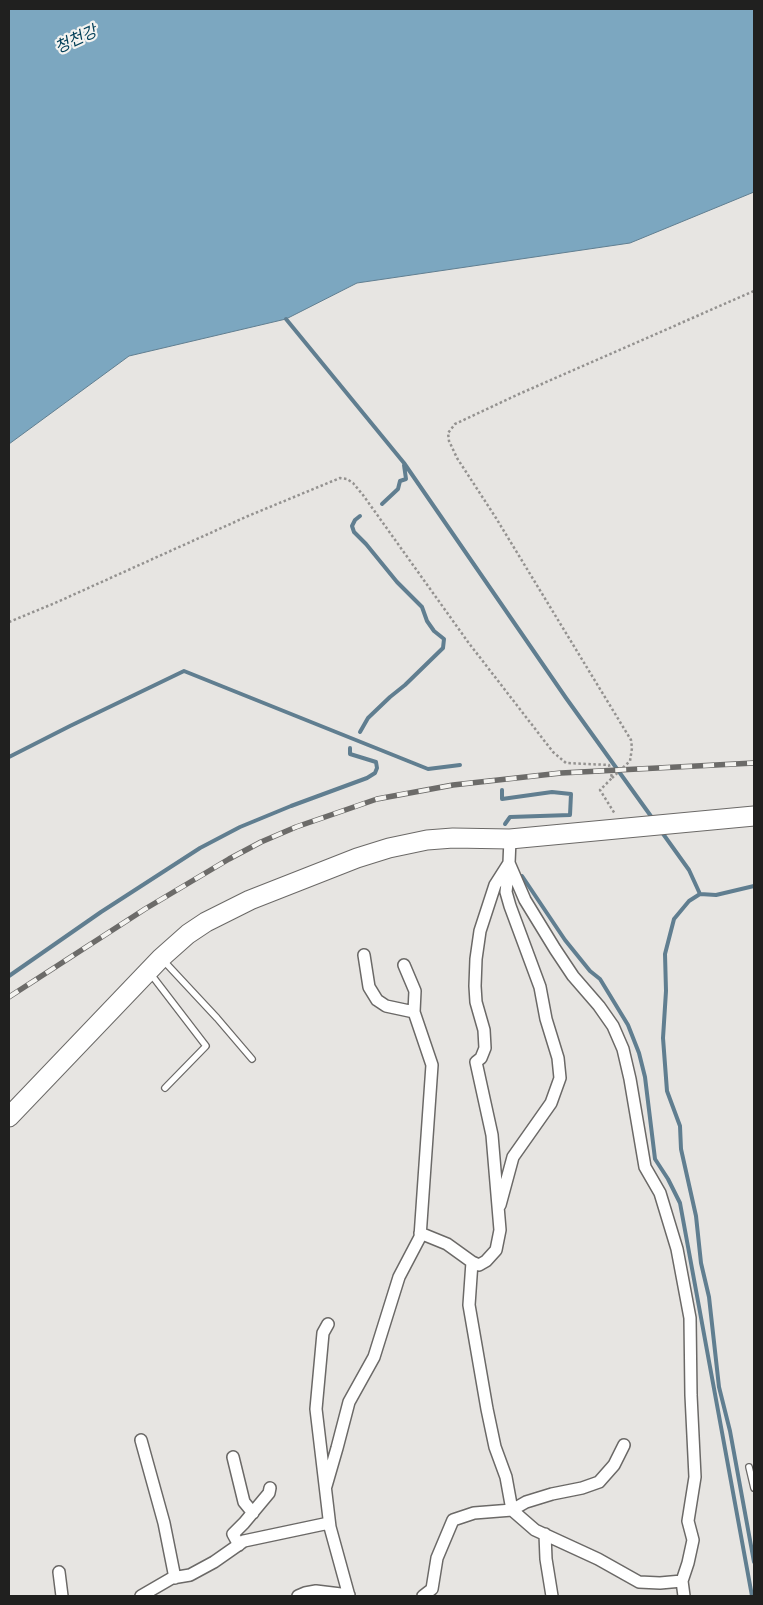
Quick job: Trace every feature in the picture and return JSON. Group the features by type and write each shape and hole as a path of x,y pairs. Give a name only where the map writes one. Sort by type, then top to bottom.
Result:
{"main road":[{"path":"9,1117 155,965 188,934 206,922 250,900 357,858 389,848 426,840 453,838 510,839 754,816"}],"street":[{"path":"498,1210 513,1157 552,1104 560,1078 558,1058 546,1019 540,987 515,924 506,892 510,839"},
{"path":"420,1233 448,1244 479,1265 486,1261 496,1250 500,1230 492,1135 476,1062 481,1058 485,1048 484,1030 476,1002 475,986 480,932 495,885 509,863"},
{"path":"509,863 525,900 550,941 573,976 599,1006 612,1026 623,1049 645,1167 660,1193 677,1249 690,1318 695,1477 688,1521 693,1540 682,1581 684,1596"},
{"path":"364,955 369,987 376,1000 386,1006 414,1012"},
{"path":"326,1486 349,1402 374,1357 399,1277 420,1237 432,1065 414,1012 415,992 404,965"},
{"path":"472,1262 469,1305 487,1409 495,1446 506,1477 512,1510 535,1530 598,1559 639,1582 682,1581"},
{"path":"298,1596 316,1591 349,1596 330,1523 316,1409 323,1333 328,1324"},
{"path":"141,1440 164,1522 175,1578"},
{"path":"424,1596 432,1589 437,1558 453,1520 474,1513 512,1510 526,1502 599,1482 614,1464 624,1445"},
{"path":"233,1457 244,1502 253,1512"},
{"path":"239,1545 232,1534 269,1493 270,1488"},
{"path":"141,1596 175,1578 190,1575 214,1562 244,1541 330,1523"},
{"path":"545,1534 546,1559 552,1596"},
{"path":"59,1572 62,1596"}],"lane":[{"path":"155,965 217,1018 252,1059"},
{"path":"155,965 206,1046 165,1088"},
{"path":"749,1467 754,1488"}],"path":[{"path":"633,828 600,790 630,760 631,740 496,518 457,458 449,441 448,433 455,424 754,290"},
{"path":"9,622 54,604 248,516 340,478 347,479 363,495 468,642 553,752 566,763 609,765 612,778"}],"water":[{"name":"청천강","path":"9,9 754,9 754,192 630,243 357,283 286,319 129,356 9,444"}],"waterway":[{"path":"286,319 404,463 566,698 653,819"},
{"path":"382,504 398,489 400,481 406,479 404,465"},
{"path":"360,516 352,526 354,532 397,582 422,607 427,621 434,631 444,639 443,648 368,718 360,732"},
{"path":"9,757 184,671 428,769 460,765"},
{"path":"9,976 101,912 200,848 240,827 367,778 375,773 377,768 376,762 350,754 350,748"},
{"path":"502,790 502,799 552,792 571,794 570,815 510,817 505,824"},
{"path":"661,831 689,870 700,894 689,901 674,919 665,954 666,991 663,1038 667,1091 680,1126 681,1149 696,1216 701,1263 709,1297 719,1387 730,1431 754,1562"},
{"path":"522,876 565,940 590,971 600,979 628,1025 639,1053 645,1077 655,1159 680,1203 752,1596"},
{"path":"700,894 716,895 754,886"}],"railway":[{"path":"9,997 145,909 229,859 261,842 296,827 377,799 453,785 561,773 754,763"}]}
